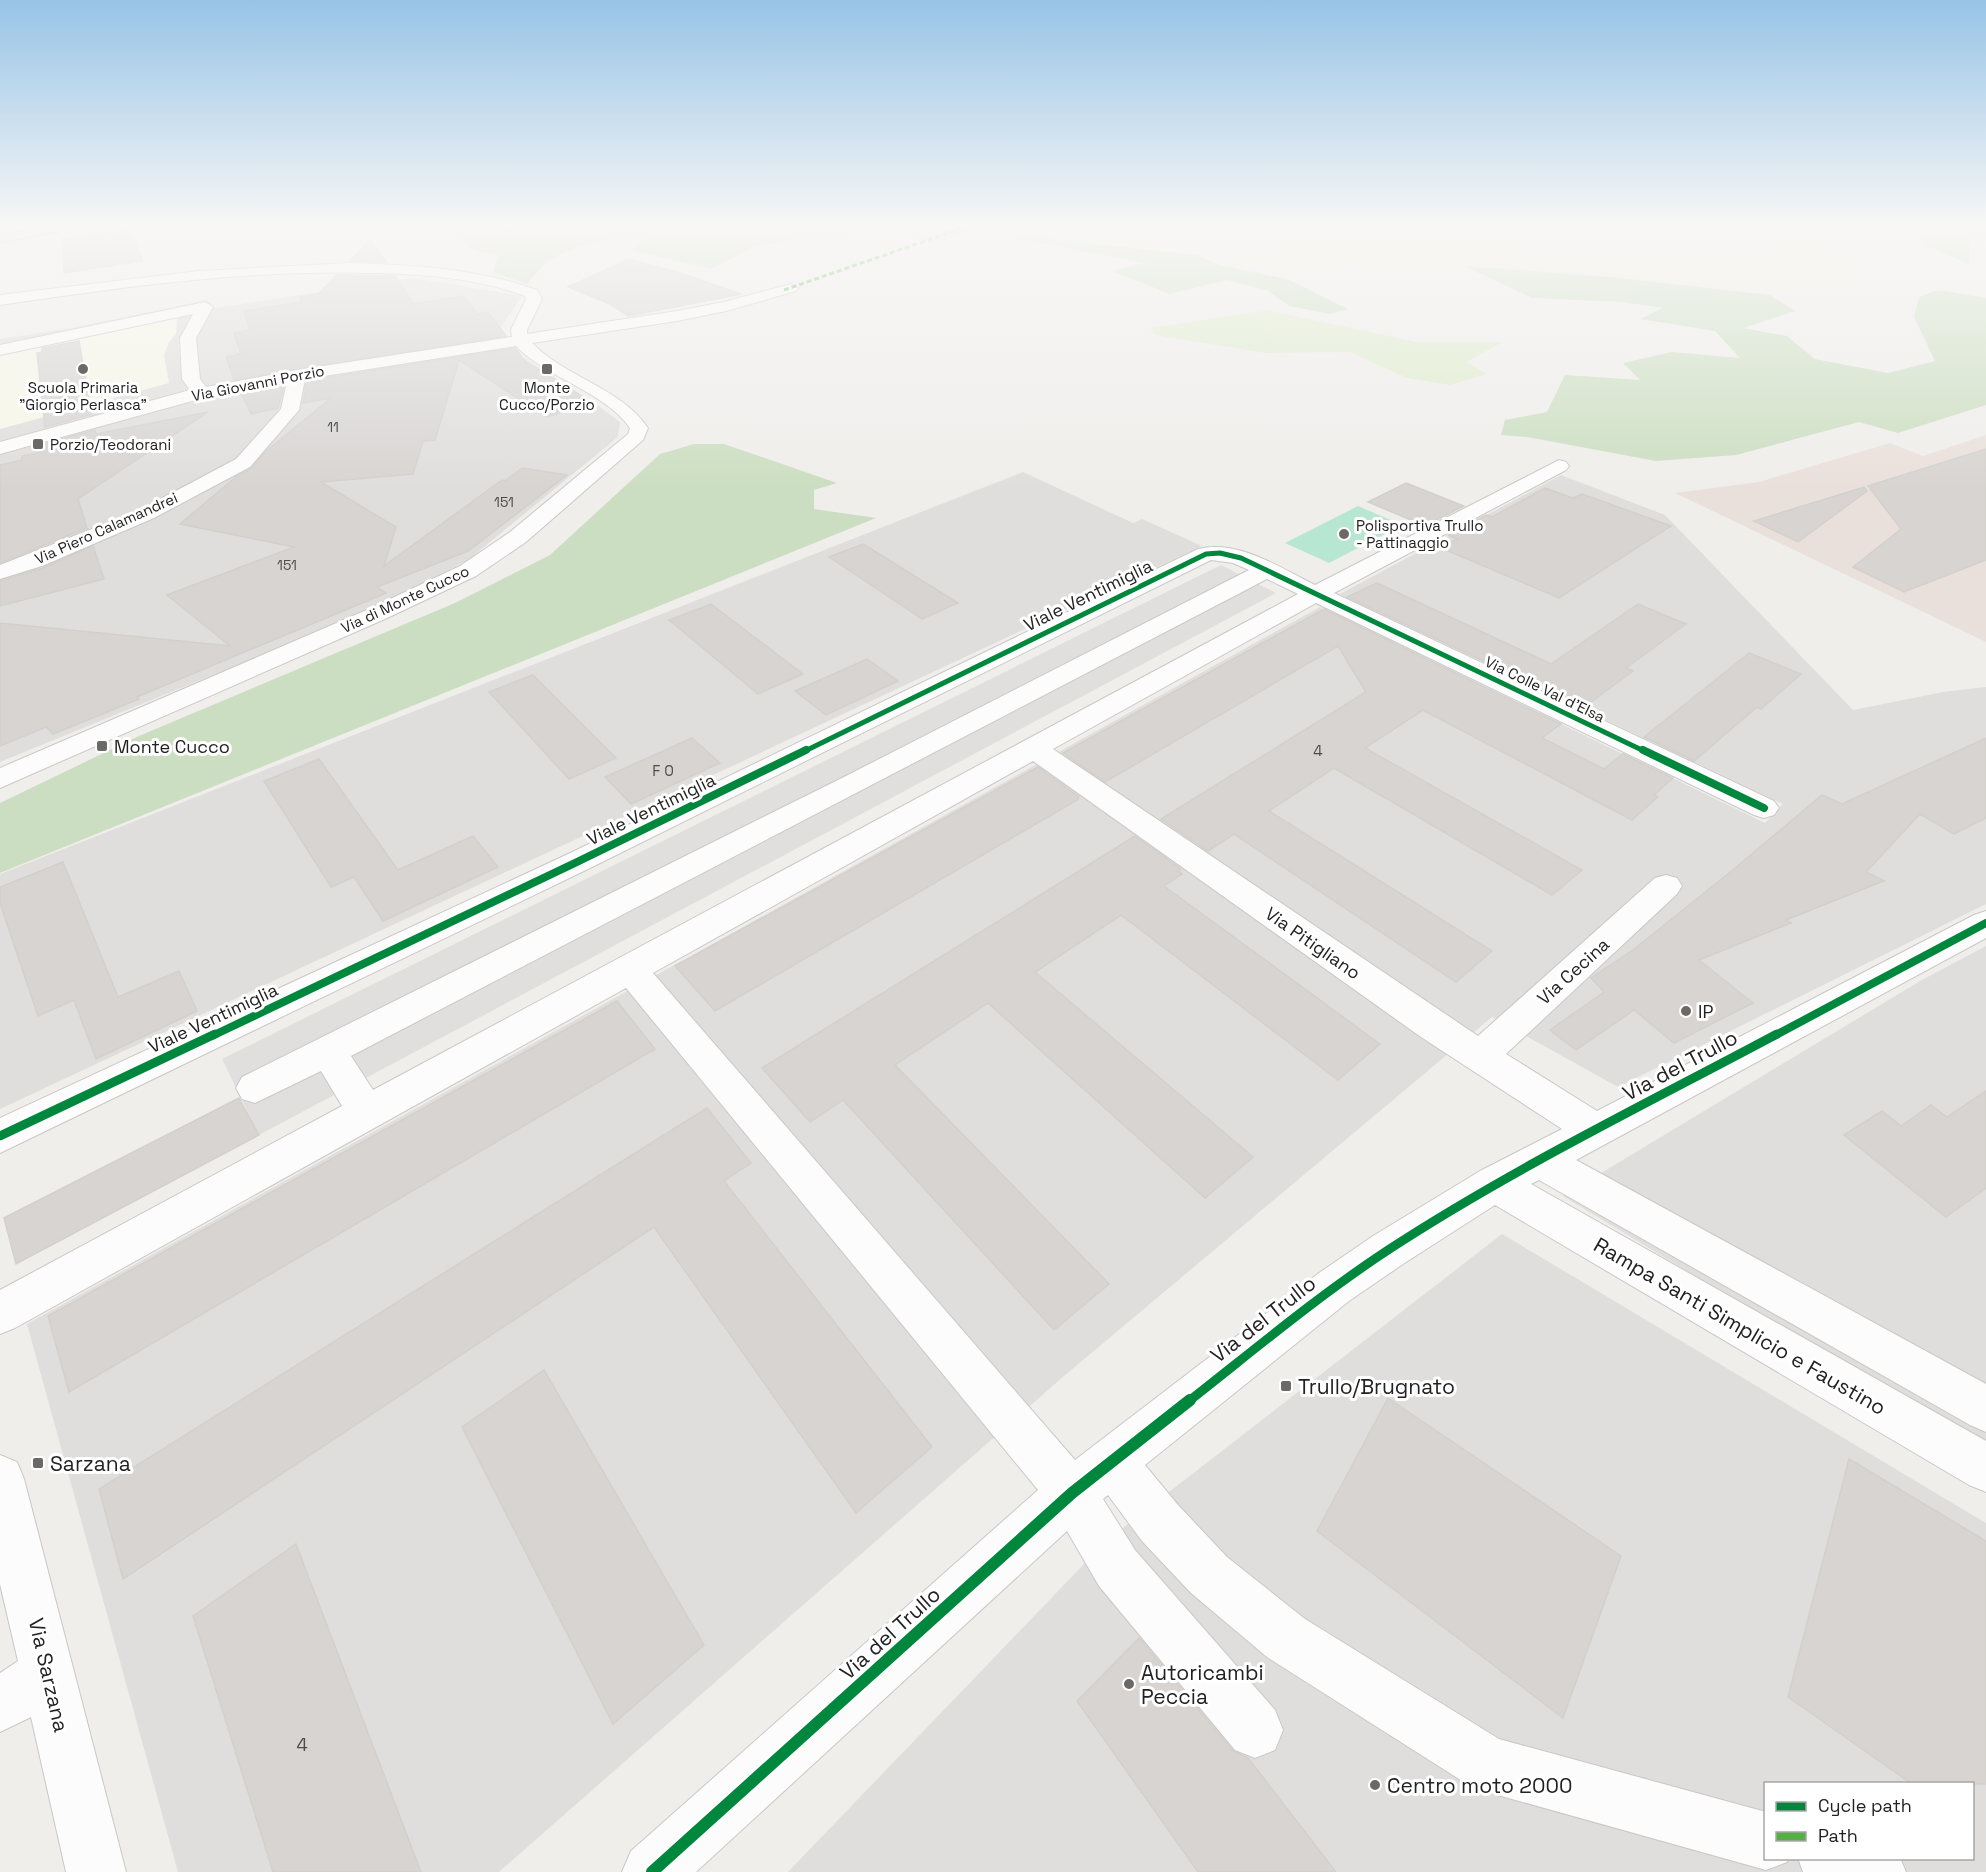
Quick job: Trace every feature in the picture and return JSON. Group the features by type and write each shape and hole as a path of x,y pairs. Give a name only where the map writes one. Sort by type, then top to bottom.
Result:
{"street":[{"path":"0,350 170,314"},
{"path":"201,314 188,338 191,379 201,393"},
{"path":"520,340 519,330 527,314"},
{"name":"Via Giovanni Porzio","path":"0,448 201,393 297,375 609,328 682,314"},
{"name":"Via di Monte Cucco","path":"0,779 377,614 468,571 519,537 636,436 639,428 635,420 537,356 520,340"},
{"name":"Via Piero Calamandrei","path":"0,572 34,561 147,514 243,463 290,410 297,375"},
{"path":"0,1313 1315,594 1559,466"},
{"name":"Viale Ventimiglia","path":"0,1136 577,862 1206,554 1220,553 1234,556 1315,594"},
{"path":"255,1088 1267,570"},
{"name":"Via Colle Val d'Elsa","path":"1315,594 1764,808"},
{"name":"Via Pitigliano","path":"1034,749 1480,1056 1596,1130"},
{"path":"577,862 616,903"},
{"name":"Via Cecina","path":"1480,1056 1666,886"},
{"name":"Via del Trullo","path":"652,1872 1092,1477 1334,1287 1388,1250 1494,1184 1986,923"},
{"path":"630,969 1092,1477 1160,1523 1209,1575 1278,1631 1487,1764 1764,1840"},
{"path":"328,1051 366,1112"},
{"path":"1540,1160 1986,1410"},
{"name":"Rampa Santi Simplicio e Faustino","path":"1494,1184 1986,1468"},
{"path":"1092,1477 1117,1568 1255,1730"},
{"name":"Via Sarzana","path":"0,1479 96,1872"},
{"path":"0,1705 48,1673"},
{"path":"1834,1860 1876,1872"}],"shaded area":[{"path":"138,314 510,314 497,333 508,348 620,422 618,437 468,560 364,613 0,762 0,339 72,328"},
{"name":"Scuola Primaria \"Giorgio Perlasca\"","path":"177,317 176,334 169,342 164,355 169,383 0,429 0,353"},
{"path":"1986,435 1986,642 1675,493 1759,482 1890,443 1923,456"},
{"path":"1023,472 1133,523 1142,519 1202,546 0,1109 0,874"},
{"path":"1561,475 1665,515 1853,710 1943,692 1986,687 1986,904 1618,1087 1492,1017 1064,1376 499,1872 178,1872 27,1324 1320,607 1765,823 1783,804 1340,594"},
{"path":"1221,565 1276,593 259,1135 222,1059"},
{"path":"1986,946 1986,1448 1930,1418 1563,1196 1920,981"},
{"path":"1502,1234 1986,1523 1986,1872 788,1872 1107,1540"}],"green space":[{"path":"1238,314 1287,314 1417,342 1503,342 1466,362 1487,374 1450,385 1407,378 1350,352 1265,353 1155,335 1151,328"},
{"path":"1650,314 1785,314 1743,328 1787,336 1815,359 1888,373 1935,361 1915,314 1986,314 1986,405 1898,433 1859,422 1736,455 1656,461 1527,437 1501,435 1505,420 1547,412 1565,375 1640,380 1623,363 1672,352 1740,358 1715,331 1640,319"},
{"path":"694,444 724,444 837,483 814,490 814,509 876,518 0,873 0,803 139,736 455,603 550,555 660,454"},
{"name":"Polisportiva Trullo - Pattinaggio","path":"1358,506 1402,525 1329,563 1285,543"}],"building":[{"path":"245,314 490,314 506,336 234,380 226,357 241,354 234,333 250,330"},
{"path":"79,341 92,414 45,427 37,353 42,352 42,348"},
{"path":"515,348 526,362 593,403 547,417 459,360 435,440 423,441 413,474 321,482 396,527 384,566 522,468 567,475 468,551 377,587 386,593 53,734 46,727 0,746 0,623 230,646 167,595 294,547 180,524 236,477 252,468 265,452 331,398 303,403 307,381"},
{"path":"284,385 278,408 251,414 241,393"},
{"path":"208,412 78,499 87,528 0,563 0,465 22,460 22,456 47,451 47,443 95,430 96,434"},
{"path":"1986,449 1986,560 1904,592 1853,567 1901,529 1868,486"},
{"path":"1406,483 1464,506 1425,526 1368,502"},
{"path":"1864,487 1867,491 1798,542 1754,521"},
{"path":"1545,488 1573,498 1582,494 1671,526 1559,598 1441,548 1457,539 1448,535 1486,515 1492,517"},
{"path":"863,544 958,603 922,619 829,557"},
{"path":"93,546 104,579 0,606 0,581 43,568"},
{"path":"1377,583 1551,664 1638,604 1686,624 1626,668 1633,671 1583,708 1347,597"},
{"path":"711,604 803,674 758,694 669,620"},
{"path":"1324,609 1561,724 1542,738 1604,769 1623,754 1673,778 1654,795 1658,797 1632,820 1423,710 1365,748 1582,870 1552,895 1334,768 1269,811 1492,951 1456,982 1234,834 1208,851 1161,819 1366,692 1338,646 1105,782 1063,753"},
{"path":"1749,653 1801,674 1761,709 1757,707 1694,761 1644,737"},
{"path":"867,659 898,681 826,715 795,691"},
{"path":"533,675 616,758 569,779 489,692"},
{"path":"692,738 720,763 631,804 605,777"},
{"path":"1986,738 1986,818 1954,834 1920,814 1866,872 1884,881 1786,920 1791,923 1699,960 1753,1003 1674,1043 1634,1010 1576,1050 1550,1030 1604,992 1591,978 1633,950 1822,795 1842,804"},
{"path":"319,759 398,870 473,836 498,867 383,921 354,877 331,887 264,781"},
{"path":"1038,767 1079,797 1077,800 715,1011 675,966"},
{"path":"1135,836 1181,869 1178,871 1182,874 1164,886 1380,1044 1338,1080 1121,915 1035,972 1253,1157 1205,1198 988,1003 895,1065 1109,1284 1054,1330 843,1100 810,1122 762,1068"},
{"path":"63,862 118,997 179,971 197,1011 96,1059 74,1000 38,1016 0,903 0,887"},
{"path":"617,1001 655,1049 69,1392 48,1316"},
{"path":"1986,1091 1986,1188 1946,1217 1844,1135 1882,1111 1901,1126 1931,1105 1947,1117"},
{"path":"239,1098 259,1135 16,1264 4,1218"},
{"path":"707,1108 751,1163 724,1181 932,1447 856,1513 654,1227 123,1579 99,1489"},
{"path":"544,1370 704,1645 613,1724 462,1427"},
{"path":"1388,1398 1621,1556 1563,1718 1317,1531"},
{"path":"1849,1459 1986,1541 1986,1784 1909,1782 1788,1697"},
{"path":"296,1544 421,1872 273,1872 193,1616"},
{"path":"1139,1638 1233,1751 1248,1758 1336,1872 1198,1872 1077,1701"}],"cycle path":[{"path":"0,1136 577,862 1206,554 1220,553 1241,558 1764,808"},
{"path":"652,1872 1072,1493 1334,1287 1388,1250 1494,1184 1986,923"}],"place":[{"name":"Scuola Primaria \"Giorgio Perlasca\"","path":"83,369"},
{"name":"Monte Cucco/Porzio","path":"547,369"},
{"name":"Porzio/Teodorani","path":"38,444"},
{"name":"Polisportiva Trullo - Pattinaggio","path":"1344,534"},
{"name":"Monte Cucco","path":"102,746"},
{"name":"IP","path":"1686,1011"},
{"name":"Trullo/Brugnato","path":"1286,1386"},
{"name":"Sarzana","path":"38,1463"},
{"name":"Autoricambi Peccia","path":"1129,1684"},
{"name":"Centro moto 2000","path":"1375,1785"}]}
